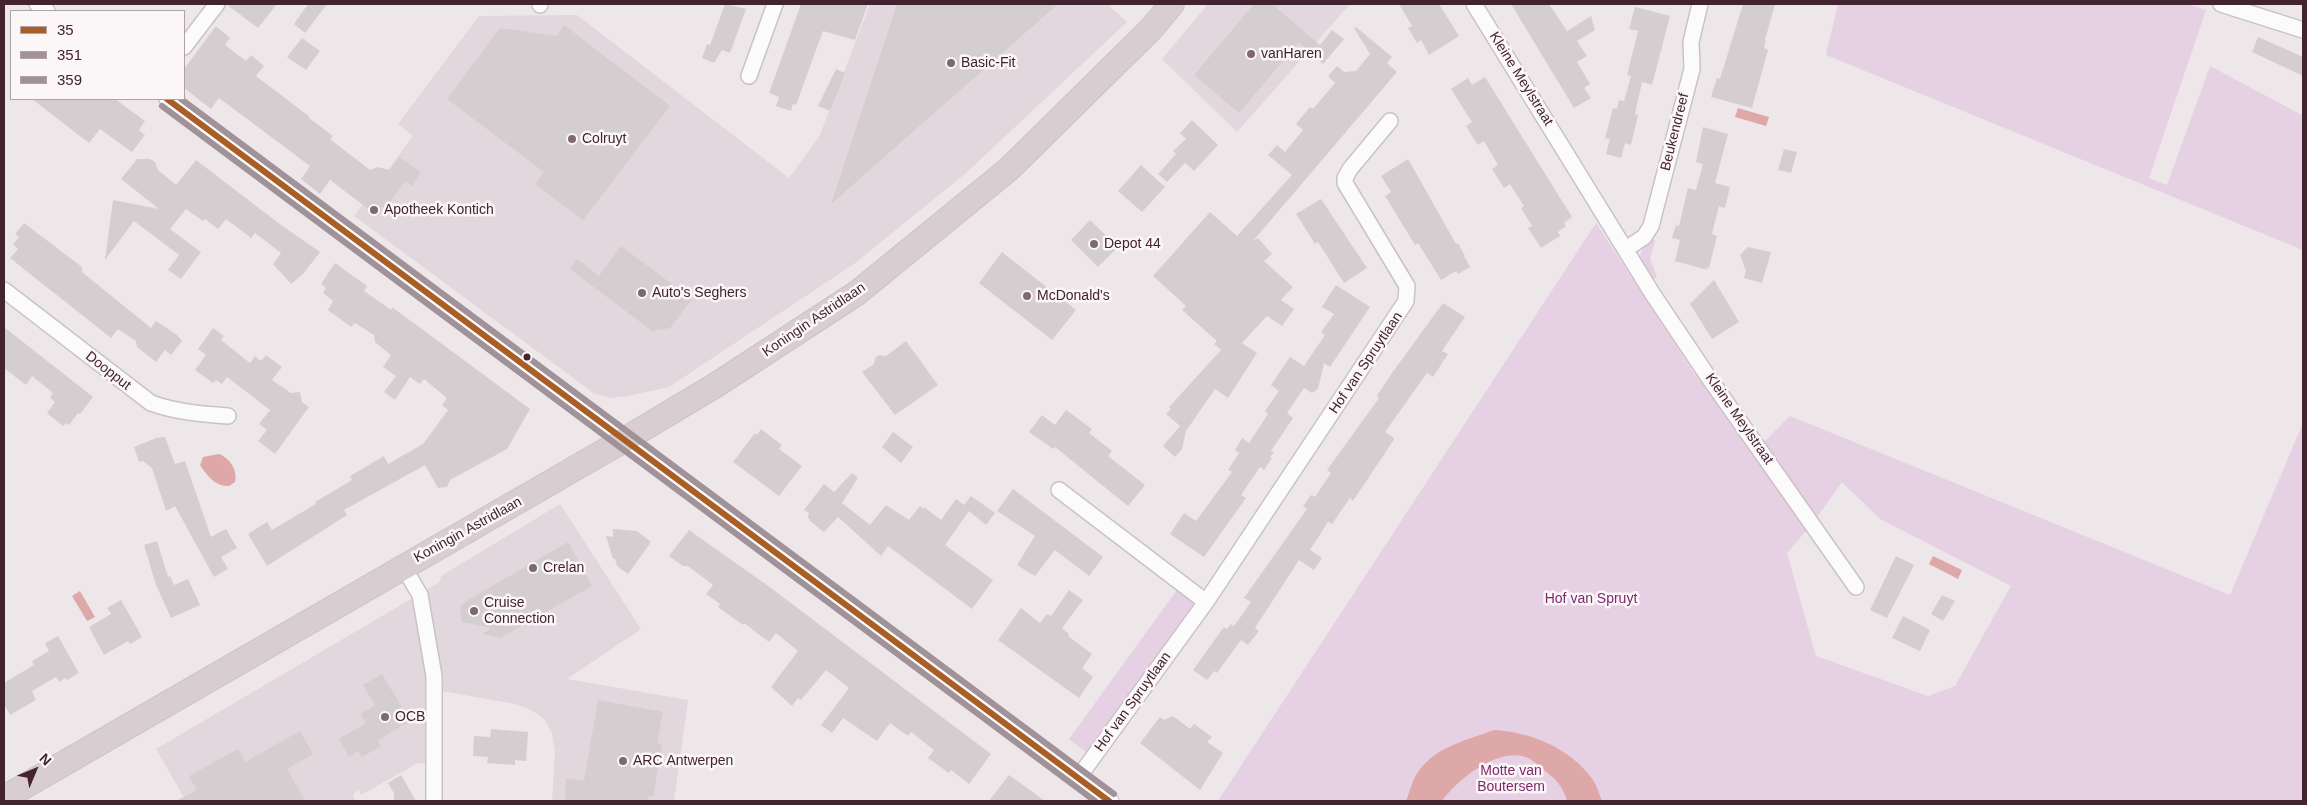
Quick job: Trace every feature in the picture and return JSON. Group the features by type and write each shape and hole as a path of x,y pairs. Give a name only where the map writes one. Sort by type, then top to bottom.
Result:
{"main road":[{"name":"Koningin Astridlaan","path":"4,798 624,440 716,385 857,293 1009,169 1151,29 1172,4"}],"street":[{"path":"185,46 218,4"},
{"path":"749,76 775,4"},
{"name":"Kleine Meylstraat","path":"1474,4 1626,249 1707,375 1856,587"},
{"name":"Beukendreef","path":"1626,249 1644,237 1651,226 1692,69 1692,37 1700,4"},
{"path":"2221,4 2303,30"},
{"path":"167,100 1109,801"},
{"name":"Hof van Spruytlaan","path":"1078,778 1206,602 1406,301 1406,286 1346,183 1347,174 1390,121"},
{"name":"Doopput","path":"4,290 151,403 178,411 228,416"},
{"path":"1059,490 1206,602"},
{"name":"Koningin Astridlaan","path":"403,566 420,596 434,676 434,801"}],"shaded area":[{"path":"870,4 1107,4 1127,22 966,173 854,264 669,387 611,398 595,394 354,216 413,136 398,124 479,16 577,15 789,178 820,135"},
{"path":"1208,4 1350,4 1237,132 1162,59"},
{"path":"1738,108 1769,117 1766,126 1735,117"},
{"path":"219,454 227,459 234,469 235,482 229,486 216,483 200,465 203,457"},
{"path":"560,504 641,629 567,679 688,700 674,801 552,801 555,752 552,733 545,720 533,711 516,704 441,691 441,765 418,763 361,795 359,790 353,794 355,801 186,801 156,749 440,582 441,576"},
{"path":"1933,556 1962,570 1958,579 1929,564"},
{"path":"80,591 95,617 87,621 72,596"},
{"path":"1494,730 1508,731 1535,738 1562,751 1584,769 1593,780 1602,801 1567,801 1562,788 1553,777 1530,759 1519,756 1506,756 1481,766 1469,774 1442,801 1406,801 1416,775 1433,756 1452,745"}],"green space":[{"path":"1838,4 2187,4 2206,10 2149,178 2167,185 2210,66 2302,115 2303,113 2303,250 1826,55"},
{"name":"Hof van Spruyt","path":"1596,223 1694,373 1811,525 1787,553 1816,656 1928,696 1955,686 2011,586 1880,519 1842,482 1817,517 1764,442 1790,416 2230,595 2303,423 2303,801 1218,801"},
{"path":"1653,239 1655,240 1650,259 1657,277 1652,280 1640,258 1643,249"},
{"path":"1177,590 1195,603 1086,752 1069,739"}],"building":[{"path":"226,4 277,4 258,28"},
{"path":"308,4 327,4 305,33 294,24"},
{"path":"725,4 746,9 730,53 722,50 714,63 702,58 707,44 710,45"},
{"path":"801,4 868,4 855,40 823,31 796,105 793,104 791,111 776,106 779,97 769,93"},
{"path":"897,4 1058,4 831,204 842,171"},
{"name":"vanHaren","path":"1254,4 1272,4 1320,45 1332,30 1344,39 1323,64 1299,42 1239,113 1194,75"},
{"path":"1399,4 1439,4 1459,36 1429,55 1421,40 1417,43 1408,28 1412,26"},
{"path":"1511,4 1549,4 1567,31 1591,16 1595,30 1577,41 1587,56 1577,62 1590,84 1584,88 1591,98 1574,108"},
{"path":"1743,4 1775,4 1765,40 1764,48 1768,50 1752,108 1711,97 1717,78 1720,79"},
{"path":"1635,7 1670,16 1652,85 1642,82 1635,114 1638,115 1631,145 1625,143 1621,158 1606,154 1610,139 1605,138 1613,108 1617,109 1619,100 1624,101 1631,76 1627,75 1638,31 1629,29"},
{"name":"Colruyt","path":"564,25 670,106 583,220 535,184 544,172 447,99 500,28 557,36"},
{"path":"216,26 230,38 225,45 246,61 251,55 264,66 256,76 310,117 333,136 330,139 370,170 378,167 390,170 399,157 421,172 412,186 405,181 385,209 382,206 376,215 330,180 320,194 301,179 310,166 219,98 211,109 185,89 185,68"},
{"path":"1356,27 1392,57 1387,63 1397,72 1253,241 1258,238 1272,254 1264,261 1293,287 1281,300 1294,309 1282,326 1267,316 1242,343 1257,353 1228,398 1215,389 1186,431 1182,449 1175,457 1163,446 1180,426 1166,414 1171,409 1169,407 1221,350 1214,344 1217,341 1182,310 1186,306 1153,276 1210,212 1237,236 1292,175 1268,155 1277,145 1285,152 1303,130 1296,124 1310,107 1313,109 1335,83 1328,76 1337,66 1344,72 1356,71 1370,54 1354,28"},
{"path":"2258,37 2303,57 2303,76 2252,52"},
{"path":"302,38 320,51 306,70 287,57"},
{"path":"836,69 845,73 830,111 818,106"},
{"path":"1485,77 1572,217 1564,223 1566,226 1558,232 1560,236 1541,248 1528,228 1532,226 1521,208 1524,206 1510,184 1504,188 1492,169 1498,165 1484,141 1478,145 1472,136 1466,126 1472,122 1451,89 1468,78 1472,85"},
{"path":"33,100 116,100 145,121 139,130 145,135 132,152 100,129 89,143"},
{"path":"1192,120 1218,145 1194,171 1185,163 1167,182 1158,174 1176,154 1173,151 1186,139 1180,133"},
{"path":"1703,127 1728,134 1715,183 1730,187 1725,208 1719,206 1712,234 1717,236 1709,268 1706,267 1708,270 1675,261 1680,240 1672,238 1676,225 1679,226 1688,188 1696,190 1703,164 1696,162"},
{"path":"1784,149 1797,152 1791,173 1778,170"},
{"path":"137,159 150,159 155,162 158,170 176,185 196,160 281,225 320,252 303,274 291,284 273,264 281,253 255,233 251,238 226,219 218,229 205,219 203,221 186,209 170,229 201,252 181,279 168,270 179,255 134,221 105,260 113,200 159,209 121,179"},
{"path":"1408,159 1456,244 1458,243 1470,267 1458,274 1456,271 1441,280 1418,243 1415,245 1385,196 1391,192 1381,176"},
{"path":"1141,165 1165,187 1142,212 1118,191"},
{"path":"1321,199 1367,268 1344,283 1318,242 1315,244 1296,214"},
{"name":"Depot 44","path":"1090,220 1118,247 1098,267 1071,240"},
{"path":"24,223 82,267 82,272 151,328 156,321 177,335 182,341 171,355 165,350 156,362 137,347 136,341 118,329 111,338 10,258 18,249 13,244 19,237 15,234"},
{"name":"Auto's Seghers","path":"621,246 692,299 670,328 652,331 570,269 577,259 599,276"},
{"path":"1748,247 1771,252 1762,283 1744,278 1746,271 1740,255"},
{"name":"McDonald's","path":"1002,252 1076,310 1052,340 979,283"},
{"path":"335,263 367,286 364,291 391,310 392,307 530,409 507,449 450,480 447,487 438,488 425,465 344,510 347,515 267,566 248,534 267,522 272,530 316,504 315,502 352,480 350,476 384,456 388,464 423,444 448,410 442,405 447,398 424,379 420,384 410,377 395,400 384,392 396,376 383,367 391,355 375,342 374,335 355,323 351,327 328,310 333,301 323,293 326,288 321,284"},
{"path":"1714,280 1739,322 1712,339 1690,304"},
{"path":"1336,285 1370,307 1330,367 1324,363 1318,389 1312,393 1304,388 1287,413 1293,418 1271,451 1274,452 1270,457 1272,458 1264,470 1260,467 1241,495 1246,498 1204,557 1170,534 1184,513 1196,521 1232,472 1228,470 1239,453 1235,450 1242,438 1249,443 1268,414 1265,411 1279,391 1271,385 1290,357 1304,366 1325,335 1321,332 1334,314 1322,307"},
{"path":"1443,303 1465,317 1442,351 1448,354 1433,377 1427,373 1385,432 1394,438 1393,441 1353,501 1350,498 1332,524 1328,522 1310,550 1322,558 1314,570 1299,560 1255,628 1259,631 1248,645 1241,640 1217,673 1214,671 1207,680 1193,670 1224,627 1227,629 1231,624 1234,626 1251,602 1244,598 1307,509 1303,506 1311,495 1315,497 1331,473 1327,470 1379,398 1377,396 1392,373"},
{"path":"4,327 93,397 69,425 66,423 63,426 47,413 55,402 50,398 53,393 32,376 26,385 4,368"},
{"path":"213,328 224,336 221,340 250,363 255,356 261,361 266,355 282,367 272,380 291,393 300,392 302,402 309,407 275,454 258,441 267,430 259,424 270,410 227,377 222,384 216,380 213,383 195,370 206,355 198,349"},
{"path":"906,341 938,385 895,415 862,372 874,364 875,358 879,355 886,356"},
{"path":"1066,410 1092,429 1089,433 1112,451 1108,456 1145,485 1128,506 1055,447 1053,449 1029,432 1042,415 1055,425"},
{"path":"761,429 782,445 779,449 802,466 779,496 733,462 755,433 757,435"},
{"path":"893,432 913,447 901,463 882,447"},
{"path":"165,437 175,464 185,461 211,537 226,529 237,548 221,557 228,569 214,577 175,506 166,511 152,468 143,461 139,462 134,447 156,438"},
{"path":"852,473 858,478 842,503 870,525 886,505 909,520 920,506 941,520 956,499 964,505 971,496 995,513 986,525 969,511 945,545 993,580 972,609 888,546 881,556 838,517 824,532 811,522 808,517 809,513 804,510 824,484 834,492"},
{"path":"1013,489 1103,557 1089,576 1055,550 1035,576 1017,565 1035,536 997,511"},
{"path":"613,529 637,531 651,542 628,574 617,566 615,559 613,559 606,536 613,537"},
{"path":"689,530 771,588 991,754 969,784 951,770 949,773 928,758 934,750 911,732 908,736 890,723 877,741 843,718 832,733 821,725 849,688 826,670 801,700 798,698 792,706 771,687 798,651 776,633 769,642 744,623 743,625 718,607 720,604 706,594 713,585 688,566 683,566 669,556"},
{"path":"157,541 168,577 170,576 174,585 188,579 200,605 171,618 156,585 144,545"},
{"path":"568,542 592,586 500,638 483,634 491,628 462,622 460,606"},
{"path":"1896,556 1914,565 1887,618 1870,610"},
{"path":"1069,590 1083,600 1062,628 1069,634 1068,636 1092,654 1082,668 1093,677 1079,698 998,640 1021,608 1040,623 1047,614 1051,616"},
{"path":"1942,595 1955,601 1943,621 1931,614"},
{"path":"121,600 142,637 130,644 128,641 104,655 89,627 111,614 107,608"},
{"path":"1903,616 1930,630 1920,651 1892,638"},
{"path":"58,636 79,673 59,682 56,677 32,691 36,700 10,715 4,704 4,683 34,665 32,661 49,651 45,643"},
{"name":"OCB","path":"382,674 410,721 378,740 381,746 362,757 358,751 349,757 339,739 366,723 361,714 375,705 363,685"},
{"name":"ARC Antwerpen","path":"598,700 663,712 657,743 662,744 653,797 648,796 647,801 565,801 566,778 584,781"},
{"path":"1173,716 1190,729 1194,724 1212,737 1207,742 1223,753 1200,790 1140,743 1160,717 1164,720"},
{"path":"491,729 528,732 526,761 515,760 515,765 487,763 488,757 473,756 474,736 490,737"},
{"path":"300,731 313,754 287,769 305,801 176,801 197,790 189,776 238,749 245,762"},
{"path":"401,775 416,801 394,801 394,793 388,783"},
{"path":"1009,775 1045,801 989,801"}],"transit line":[{"name":"35","path":"168,100 1109,801"},
{"name":"359","path":"182,100 1114,794"},
{"name":"351","path":"162,106 1095,801"}],"place":[{"name":"vanHaren","path":"1251,54"},
{"name":"Basic-Fit","path":"951,63"},
{"name":"Colruyt","path":"572,139"},
{"name":"Apotheek Kontich","path":"374,210"},
{"name":"Depot 44","path":"1094,244"},
{"name":"Auto's Seghers","path":"642,293"},
{"name":"McDonald's","path":"1027,296"},
{"name":"Crelan","path":"533,568"},
{"name":"Cruise Connection","path":"474,611"},
{"name":"OCB","path":"385,717"},
{"name":"ARC Antwerpen","path":"623,761"}],"park label":[{"name":"Motte van Boutersem","path":"1511,780"}]}
